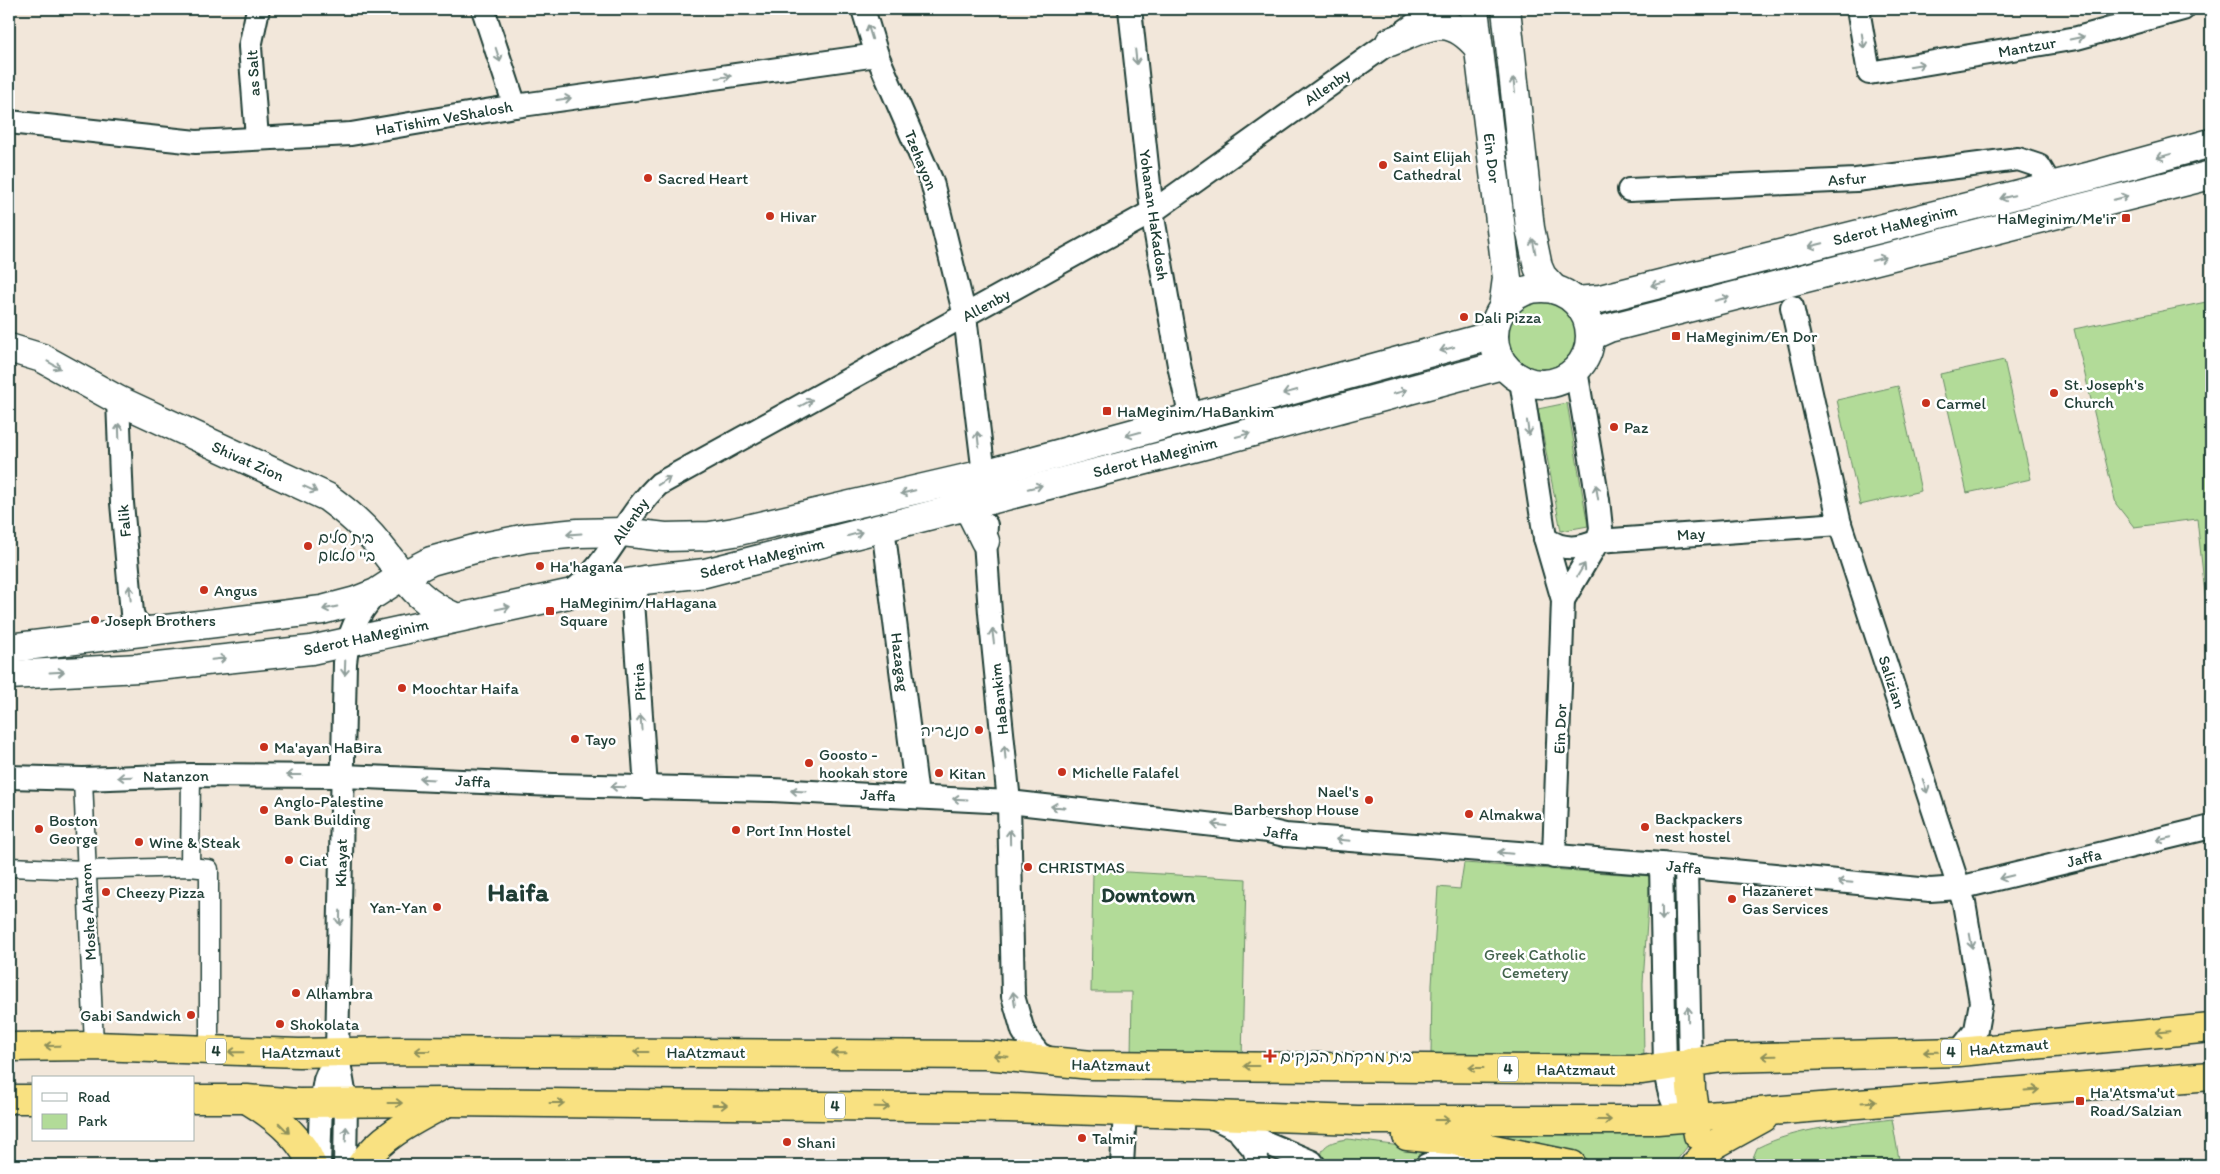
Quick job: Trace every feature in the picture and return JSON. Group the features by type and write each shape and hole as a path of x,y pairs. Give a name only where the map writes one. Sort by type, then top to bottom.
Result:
{"highway":[{"name":"HaAtzmaut","path":"9,1046 94,1046 209,1051 985,1055 1092,1065 1632,1070 1738,1057 1959,1052 2211,1028"},
{"path":"1677,1065 1695,1118 1702,1163"},
{"name":"4","path":"195,1099 247,1099 331,1095 447,1102 1125,1110 1358,1120 1695,1118 1821,1106 2211,1076"},
{"path":"9,1099 32,1099"},
{"path":"247,1099 263,1109 288,1131 312,1165"},
{"path":"362,1165 397,1132 447,1102"},
{"path":"1702,1163 1714,1144 1764,1118 1821,1106"},
{"path":"1358,1120 1405,1135 1450,1140 1572,1165"}],"street":[{"name":"as Salt","path":"257,138 250,47 258,9"},
{"path":"483,9 515,106"},
{"name":"Tzehayon","path":"863,9 877,55 932,182 965,316"},
{"name":"Yohanan HaKadosh","path":"1130,9 1152,212 1179,365 1191,419"},
{"name":"Allenby","path":"568,594 597,570 645,497 659,484 1152,212 1390,42 1421,15 1436,9"},
{"name":"Ein Dor","path":"1474,9 1507,278 1503,308"},
{"name":"Ein Dor","path":"1506,9 1530,228 1542,276 1565,295"},
{"name":"Mantzur","path":"1858,9 1869,73 2078,38 2183,9"},
{"path":"1390,42 1428,27 1442,24 1455,26 1478,47"},
{"name":"HaTishim VeShalosh","path":"9,122 196,142 351,134 515,106 877,55"},
{"name":"Sderot HaMeginim","path":"1565,295 1600,299 2051,186 2211,142"},
{"name":"Asfur","path":"1629,190 1856,180 2018,158 2039,166 2051,186"},
{"name":"Sderot HaMeginim","path":"1591,336 1618,325 2211,175"},
{"path":"1540,287 1565,295 1589,323 1591,336 1584,360 1576,370 1564,379 1550,384 1535,384 1512,372 1495,350 1494,335 1496,321 1503,308 1513,297 1526,290 1540,287"},
{"name":"Salizian","path":"1792,307 1840,524 1959,888 1968,922 1981,1002 1976,1030 1959,1052"},
{"path":"965,316 979,493 985,541"},
{"name":"Sderot HaMeginim","path":"9,675 139,668 312,650 455,617 568,594 644,580 681,577 735,566 883,527 1191,419 1494,335"},
{"name":"Shivat Zion","path":"9,348 42,358 118,400 327,497 348,512 363,527 402,576 427,603 455,617"},
{"name":"Ein Dor","path":"1563,600 1598,540 1600,513 1576,370"},
{"name":"Ein Dor","path":"1512,372 1545,538 1563,600 1554,857"},
{"name":"Sderot HaMeginim","path":"9,648 322,610 356,602 376,593 402,576 431,561 527,538 623,532 665,537 710,536 943,483 979,493 1206,445 1512,372"},
{"name":"Falik","path":"118,400 122,503 132,613 136,622 153,630"},
{"name":"May","path":"1545,538 1552,544 1566,548 1587,546 1598,540 1840,524"},
{"name":"Hazagag","path":"883,527 917,796"},
{"name":"HaBankim","path":"985,541 1009,802 1013,996 1023,1031 1031,1044 1040,1054 1059,1063"},
{"name":"Pitria","path":"644,580 639,585 633,601 646,788"},
{"name":"Khayat","path":"331,1095 338,1052 347,643 360,612 376,593"},
{"path":"190,867 191,775"},
{"name":"Natanzon","path":"9,777 83,779 191,775 343,776"},
{"name":"Jaffa","path":"343,776 646,788 772,790 1009,802 1268,831 1285,835 1661,864 1901,889 1930,890 1959,888 2211,827"},
{"name":"Moshe Aharon","path":"83,779 94,1046"},
{"path":"1661,864 1677,1065"},
{"path":"9,867 86,870 208,868 209,1051"},
{"path":"1677,1065 1686,867"},
{"path":"319,1165 338,1052"},
{"path":"331,1095 345,1165"},
{"path":"1122,1165 1125,1110"},
{"path":"1208,1114 1234,1128 1289,1151 1314,1165"},
{"path":"1234,1128 1250,1143 1260,1165"},
{"path":"1427,1165 1463,1153 1502,1151"}],"green space":[{"path":"1542,301 1555,304 1566,311 1573,322 1576,335 1573,348 1566,359 1555,366 1542,369 1529,366 1518,359 1511,348 1508,335 1511,322 1518,311 1529,304"},
{"path":"2211,301 2211,648 2197,519 2134,527 2116,504 2074,329"},
{"path":"2004,360 2031,479 1967,493 1940,374"},
{"path":"1898,386 1921,491 1860,505 1837,400"},
{"path":"1567,403 1588,526 1561,531 1538,409"},
{"name":"Greek Catholic Cemetery","path":"1464,863 1650,876 1643,983 1644,1059 1431,1056 1432,985 1438,887 1460,889"},
{"path":"1093,870 1246,879 1242,1060 1131,1057 1132,992 1091,992"},
{"path":"1892,1119 1900,1165 1750,1165 1757,1148 1789,1135 1823,1128"},
{"path":"1686,1125 1687,1147 1673,1165 1616,1165 1508,1147 1508,1129"},
{"path":"1348,1139 1423,1149 1427,1153 1401,1165 1325,1165 1322,1162 1322,1151 1328,1144"}],"place":[{"name":"Saint Elijah Cathedral","path":"1383,165"},
{"name":"Sacred Heart","path":"648,178"},
{"name":"Hivar","path":"770,216"},
{"name":"HaMeginim/Me'ir","path":"2126,218"},
{"name":"Dali Pizza","path":"1464,317"},
{"name":"HaMeginim/En Dor","path":"1676,336"},
{"name":"St. Joseph's Church","path":"2054,393"},
{"name":"Carmel","path":"1926,403"},
{"name":"HaMeginim/HaBankim","path":"1107,411"},
{"name":"Paz","path":"1614,427"},
{"name":"בית סלים ביי סלאם","path":"308,546"},
{"name":"Ha'hagana","path":"540,566"},
{"name":"Angus","path":"204,590"},
{"name":"HaMeginim/HaHagana Square","path":"550,611"},
{"name":"Joseph Brothers","path":"95,620"},
{"name":"Moochtar Haifa","path":"402,688"},
{"name":"סנגריה","path":"979,730"},
{"name":"Tayo","path":"575,739"},
{"name":"Ma'ayan HaBira","path":"264,747"},
{"name":"Goosto - hookah store","path":"809,763"},
{"name":"Michelle Falafel","path":"1062,772"},
{"name":"Kitan","path":"939,773"},
{"name":"Nael's Barbershop House","path":"1369,800"},
{"name":"Anglo-Palestine Bank Building","path":"264,810"},
{"name":"Almakwa","path":"1469,814"},
{"name":"Backpackers nest hostel","path":"1645,827"},
{"name":"Boston George","path":"39,829"},
{"name":"Port Inn Hostel","path":"736,830"},
{"name":"Wine & Steak","path":"139,842"},
{"name":"Ciat","path":"289,860"},
{"name":"CHRISTMAS","path":"1028,867"},
{"name":"Cheezy Pizza","path":"106,892"},
{"name":"Hazaneret Gas Services","path":"1732,899"},
{"name":"Yan-Yan","path":"437,907"},
{"name":"Alhambra","path":"296,993"},
{"name":"Gabi Sandwich","path":"191,1015"},
{"name":"Shokolata","path":"280,1024"},
{"name":"בית מרקחת הבנקים","path":"1270,1056"},
{"name":"Ha'Atsma'ut Road/Salzian","path":"2080,1101"},
{"name":"Talmir","path":"1082,1138"},
{"name":"Shani","path":"787,1142"}],"district":[{"name":"Haifa","path":"518,892"},
{"name":"Downtown","path":"1148,894"}]}
